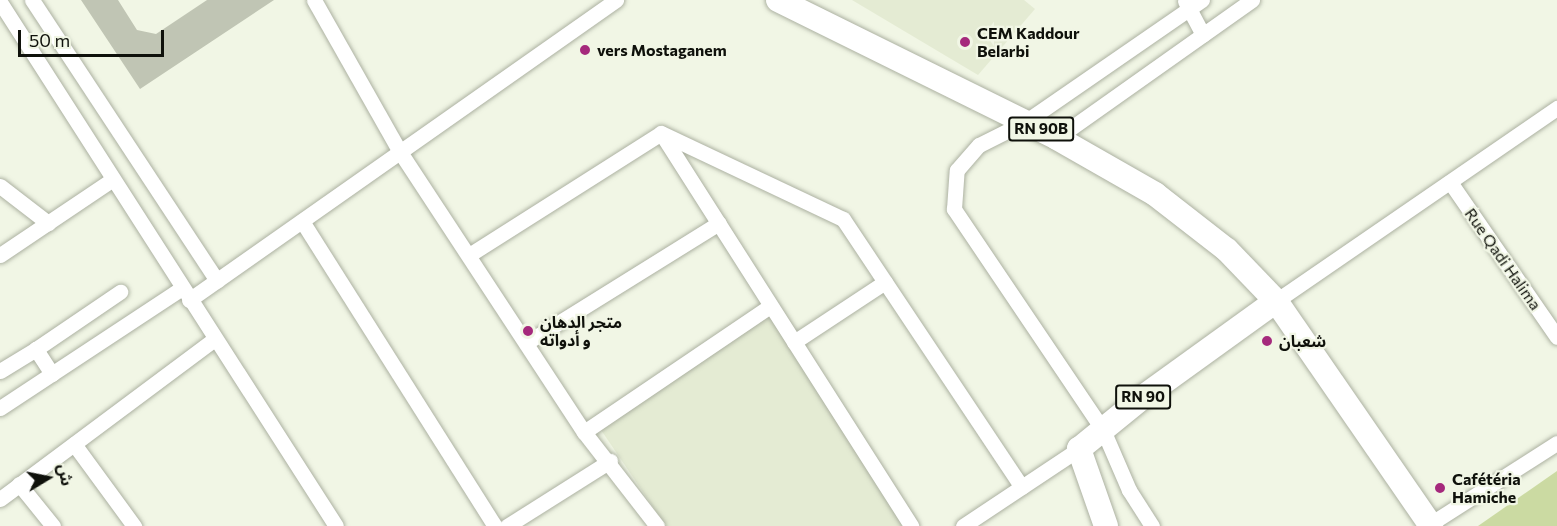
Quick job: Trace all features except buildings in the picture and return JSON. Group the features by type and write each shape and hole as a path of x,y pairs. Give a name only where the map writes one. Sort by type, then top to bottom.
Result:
{"main road":[{"name":"RN 90B","path":"778,0 1057,138 1155,194 1227,250 1276,301"},
{"name":"RN 90","path":"1079,449 1276,301"},
{"path":"1276,301 1429,525"},
{"path":"1079,449 1106,526"}],"street":[{"path":"32,0 217,281"},
{"path":"314,0 400,152 584,432 610,461 657,526"},
{"path":"0,408 185,294 217,281 616,0"},
{"path":"1057,138 1252,0"},
{"path":"0,2 185,294 336,526"},
{"path":"1152,526 1129,490 1102,430 954,209 957,170 979,145 1025,122 1192,3 1203,35"},
{"path":"1276,301 1557,108"},
{"path":"469,255 661,133"},
{"path":"661,133 911,526"},
{"path":"661,133 843,219 1022,487"},
{"path":"0,255 113,179"},
{"name":"Rue Qadi Halima","path":"1450,182 1557,337"},
{"path":"0,186 48,223"},
{"path":"302,221 495,526"},
{"path":"526,343 719,224"},
{"path":"794,342 885,282"},
{"path":"0,371 120,292"},
{"path":"584,432 770,306"},
{"path":"0,499 215,339"},
{"path":"36,349 52,374"},
{"path":"1429,525 1557,443"},
{"path":"74,444 134,526"},
{"path":"963,526 1079,449"},
{"path":"507,526 610,461"},
{"path":"19,484 53,526"}],"shaded area":[{"name":"CEM Kaddour Belarbi","path":"852,0 1024,0 1035,9 978,75"},
{"path":"770,306 911,526 666,526 597,424"}],"green space":[{"path":"1557,471 1557,526 1478,526"}],"place":[{"name":"CEM Kaddour Belarbi","path":"965,42"},
{"name":"vers Mostaganem","path":"585,50"},
{"name":"متجر الدهان و أدواته","path":"528,331"},
{"name":"شعبان","path":"1267,341"},
{"name":"Cafétéria Hamiche","path":"1440,488"}]}
